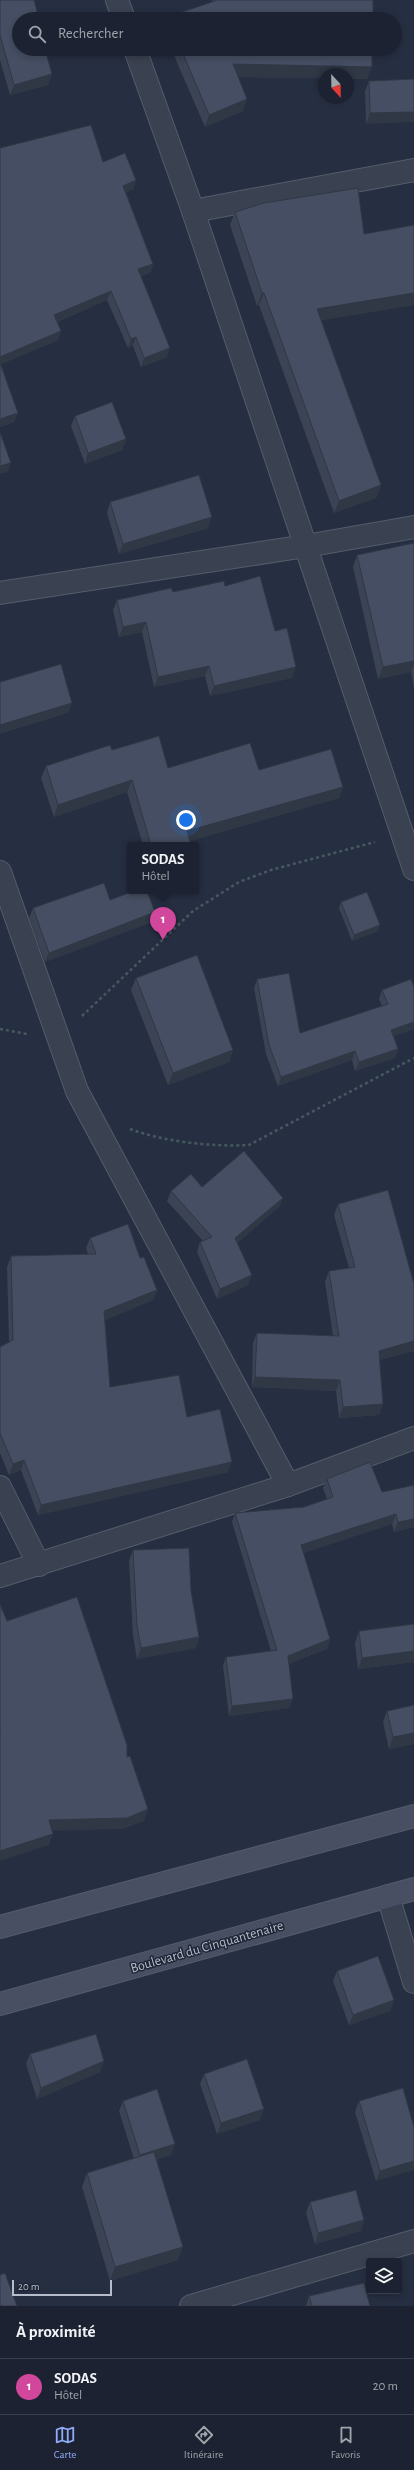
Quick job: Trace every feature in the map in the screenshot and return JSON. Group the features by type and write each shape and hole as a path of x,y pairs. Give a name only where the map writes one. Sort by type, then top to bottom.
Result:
{"main road":[{"path":"0,1927 414,1816"},
{"name":"Boulevard du Cinquantenaire","path":"0,2004 414,1889"}],"street":[{"path":"117,0 121,12"},
{"path":"137,56 193,211 414,869"},
{"path":"193,211 414,170"},
{"path":"0,593 306,546 414,527"},
{"path":"0,872 77,1091 288,1485"},
{"path":"0,1576 39,1565 288,1485 414,1438"},
{"path":"0,1487 39,1565"},
{"path":"388,1896 414,1982"},
{"path":"197,2305 414,2240"}],"path":[{"path":"59,1039 118,980 193,911 239,882 271,870 402,834"},
{"path":"89,1114 144,1134 223,1146 249,1145 414,1058"}],"building":[{"path":"0,0 34,0 37,12 12,12 12,56 47,56 52,74 14,85 0,35"},
{"path":"373,0 373,12 182,12 215,1"},
{"path":"184,56 372,56 372,67 233,64 247,99 209,115"},
{"path":"414,79 414,112 370,113 369,81"},
{"path":"91,125 103,162 125,153 136,180 123,186 153,264 138,269 170,348 144,358 136,337 131,339 111,291 54,315 61,331 0,357 0,148"},
{"path":"358,188 364,234 414,225 414,293 317,309 381,485 339,501 264,293 262,293 235,212 264,203"},
{"path":"0,363 18,413 0,419"},
{"path":"112,402 126,439 88,453 75,416"},
{"path":"0,432 11,463 0,466"},
{"path":"199,475 212,517 123,544 110,502"},
{"path":"414,543 414,661 383,667 357,555"},
{"path":"260,576 275,631 287,628 296,667 214,686 209,666 158,677 146,622 123,627 117,600 171,588 173,592 224,581 225,586"},
{"path":"61,664 72,703 0,725 0,682"},
{"path":"159,736 168,768 250,743 259,770 331,749 343,787 187,831 190,842 150,842 132,780 58,805 46,766 110,745 112,750"},
{"path":"104,883 110,900 127,894 148,894 155,912 49,953 33,908"},
{"path":"367,892 380,925 354,935 341,902"},
{"path":"197,955 233,1050 173,1073 136,978"},
{"path":"289,973 300,1033 388,1004 382,990 411,979 414,987 414,1022 391,1030 398,1049 359,1062 355,1051 281,1077 269,1045 257,979"},
{"path":"244,1151 283,1198 235,1238 252,1275 220,1289 200,1242 212,1237 171,1191 191,1174 202,1187"},
{"path":"388,1190 414,1284 414,1341 379,1351 383,1404 343,1407 340,1380 255,1377 257,1333 339,1336 329,1271 355,1267 338,1204"},
{"path":"128,1224 140,1258 144,1257 157,1290 104,1311 110,1387 179,1375 187,1417 220,1409 232,1462 41,1505 24,1460 13,1464 0,1433 0,1347 13,1340 11,1256 96,1254 90,1238"},
{"path":"370,1462 382,1492 414,1485 414,1519 398,1522 396,1514 301,1545 330,1639 288,1656 293,1699 232,1706 226,1657 277,1650 235,1513 304,1507 333,1497 327,1479"},
{"path":"189,1548 191,1591 199,1637 141,1648 137,1626 133,1550"},
{"path":"77,1597 127,1745 127,1757 130,1756 148,1809 127,1818 49,1820 53,1834 0,1851 0,1604 7,1621"},
{"path":"414,1624 414,1651 362,1658 359,1631"},
{"path":"414,1705 414,1733 393,1737 387,1711"},
{"path":"378,1956 394,2000 353,2015 337,1971"},
{"path":"96,2034 104,2061 41,2088 30,2054"},
{"path":"247,2059 264,2109 221,2123 204,2074"},
{"path":"403,2088 414,2127 414,2161 380,2171 359,2101"},
{"path":"157,2089 175,2144 140,2155 123,2101"},
{"path":"154,2152 183,2247 115,2267 87,2173"},
{"path":"356,2190 364,2220 318,2233 310,2202"},
{"path":"5,2273 17,2306 0,2306 0,2275"},
{"path":"364,2283 370,2306 312,2306 309,2296"}],"place":[{"name":"SODAS","path":"163,940"}]}
